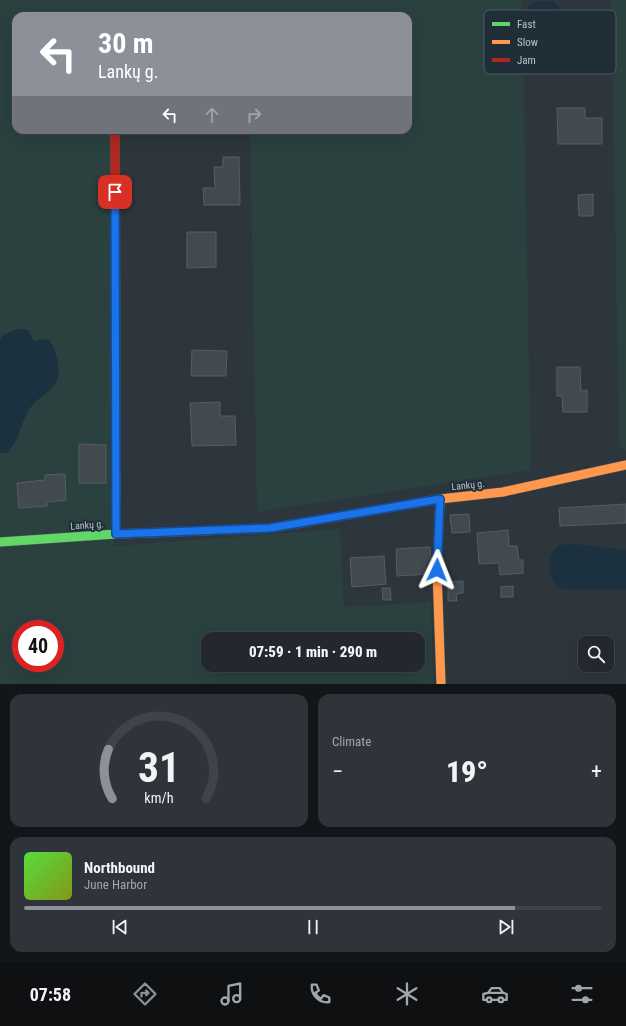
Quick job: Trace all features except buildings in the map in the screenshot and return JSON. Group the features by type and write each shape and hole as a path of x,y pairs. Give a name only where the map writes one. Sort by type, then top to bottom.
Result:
{"street":[{"path":"115,134 116,534"},
{"name":"Lankų g.","path":"0,542 116,534 270,528 440,499 503,492 626,465"},
{"path":"440,499 437,570 441,684"}],"green space":[{"path":"0,0 522,0 522,10 484,10 484,74 523,74 531,470 257,512 250,134 412,134 412,12 12,12 12,134 115,134 114,546 340,529 344,607 431,602 433,684 0,684"},
{"path":"611,0 626,0 626,451 621,448 619,441 612,74 616,74 616,10 611,10"}],"water":[{"path":"538,1 554,2 558,6 559,10 528,10 530,5"},
{"path":"17,329 28,330 34,341 48,339 54,348 57,358 59,369 58,377 51,389 28,411 16,440 8,453 0,453 0,339 3,335"},
{"path":"564,544 626,550 626,589 561,589 556,586 551,575 551,555 559,546"}],"traffic: fast":[{"path":"116,470 116,534"},
{"path":"0,542 116,534 173,532"}],"traffic: slow":[{"path":"411,504 440,499 503,492 626,465"},
{"path":"440,499 437,570 441,684"}],"traffic: jam":[{"path":"115,134 116,470"},
{"path":"173,532 271,528 411,504"}],"route":[{"path":"115,192 116,534 270,528 440,499 437,570"}]}
